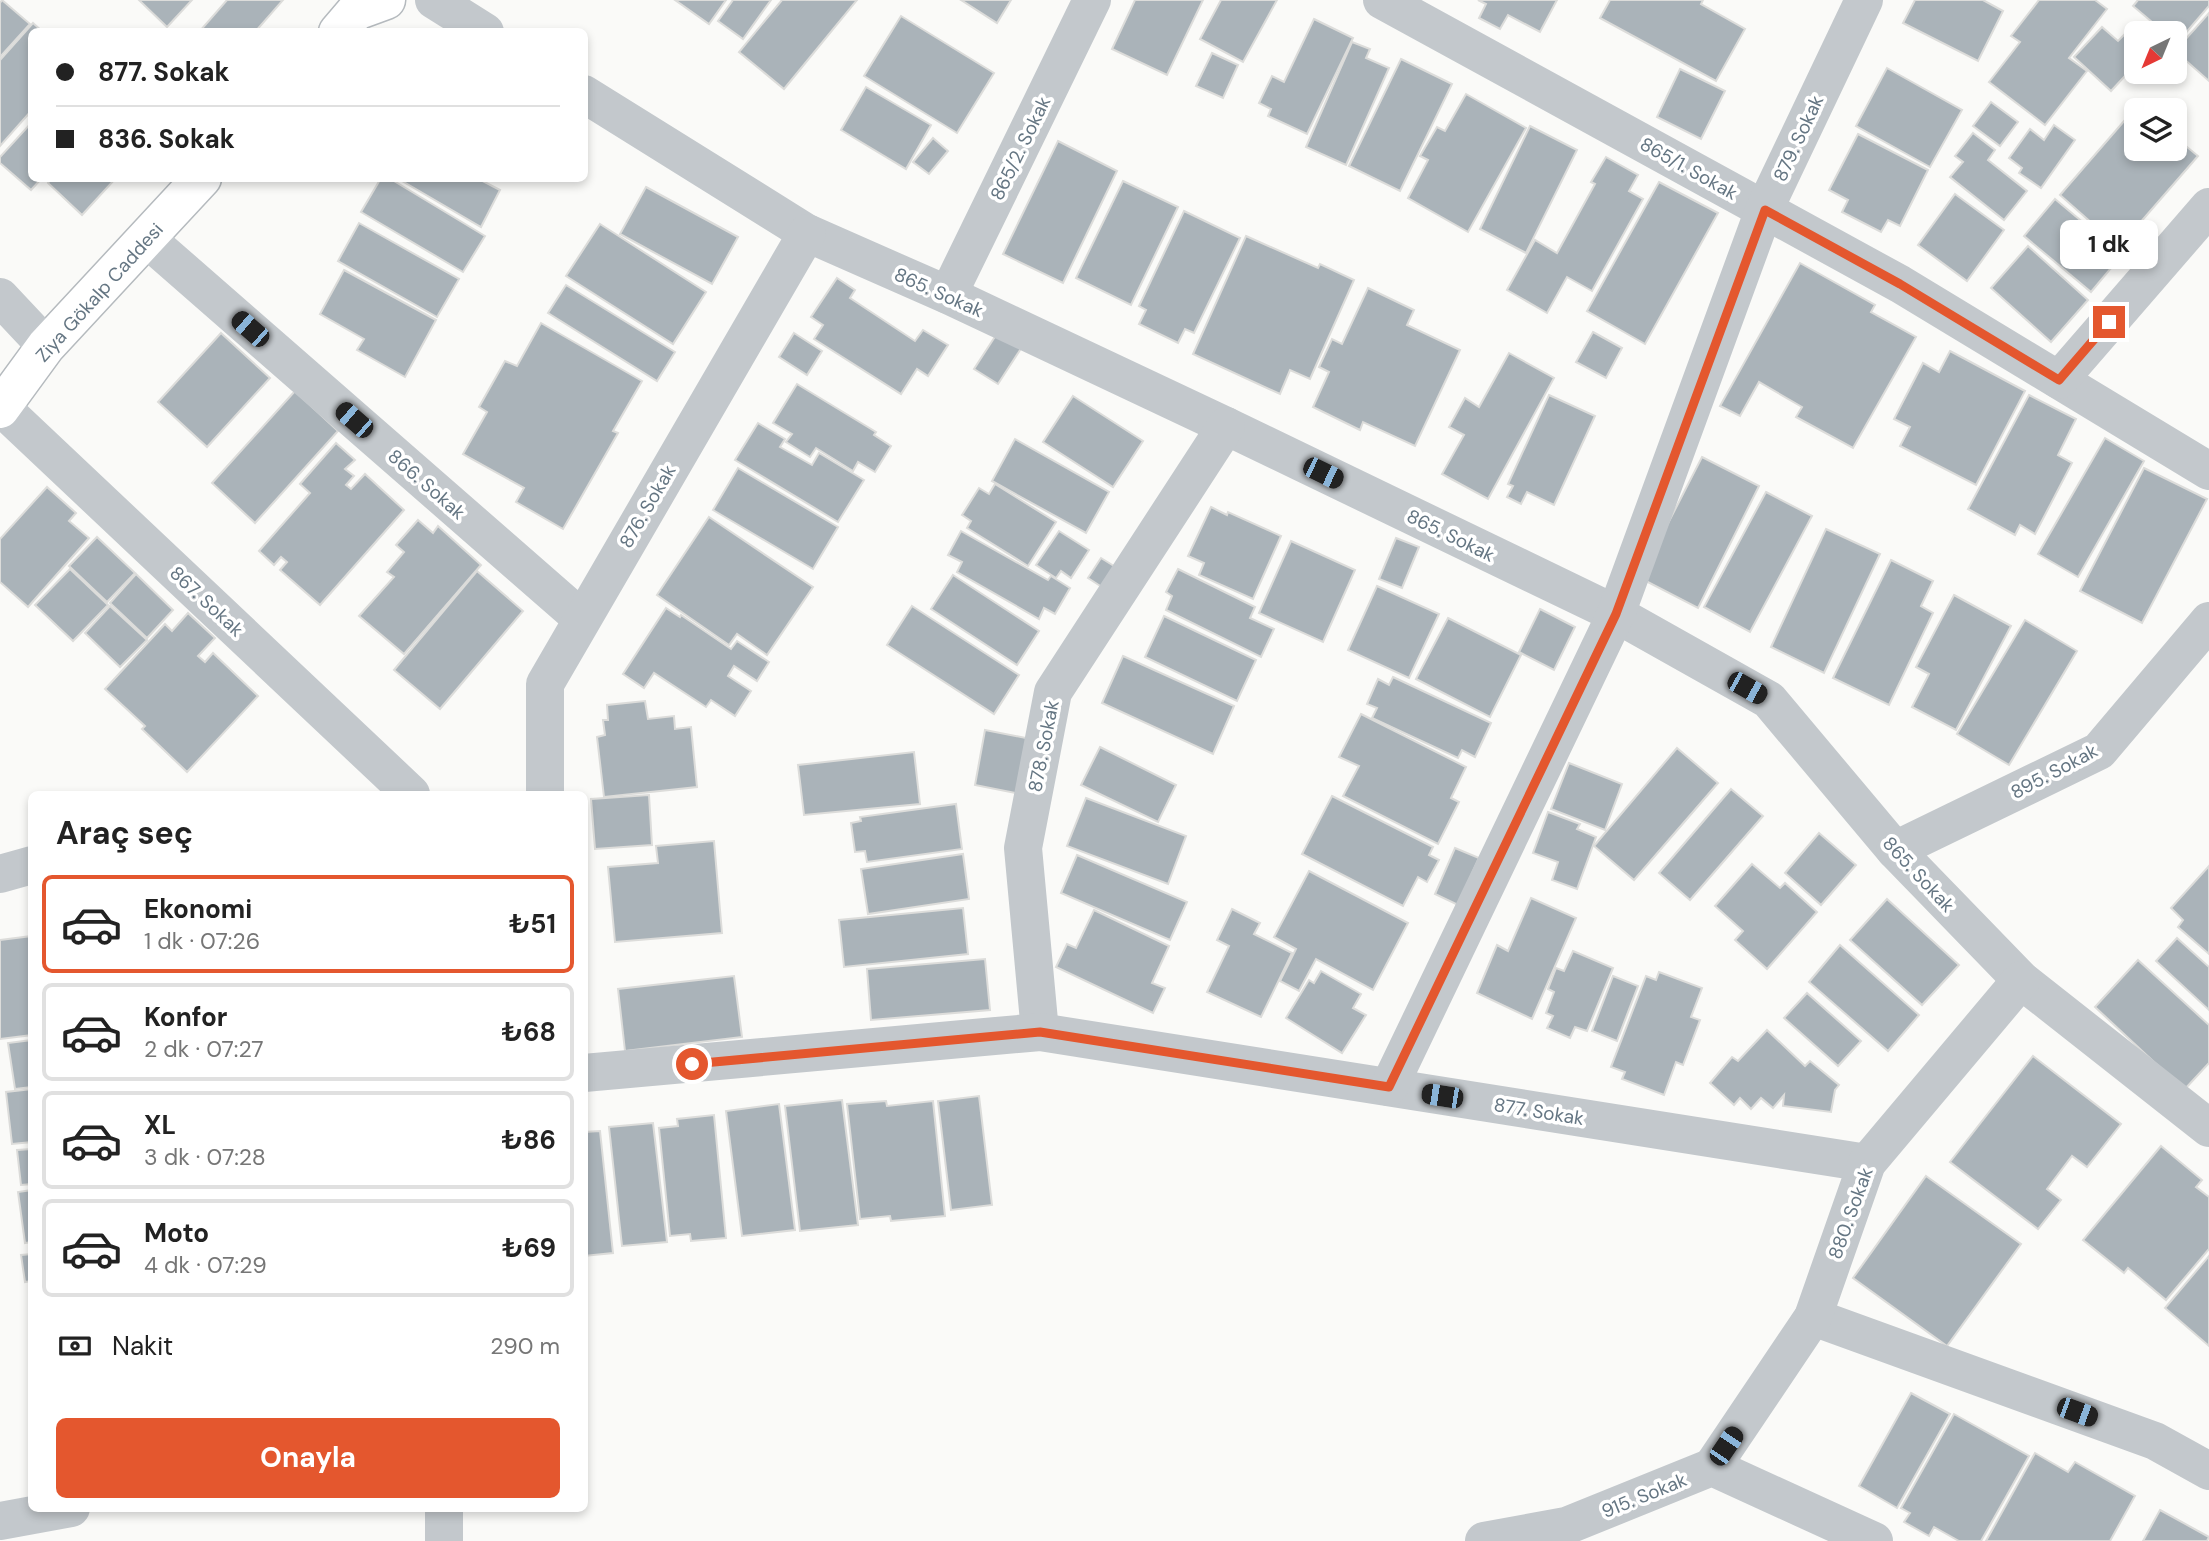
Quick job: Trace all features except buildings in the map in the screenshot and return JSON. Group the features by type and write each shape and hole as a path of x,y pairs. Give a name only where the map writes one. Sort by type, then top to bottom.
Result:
{"main road":[{"name":"Ziya Gökalp Caddesi","path":"1,408 46,346 198,182"}],"street":[{"path":"434,0 479,28"},
{"name":"865/2. Sokak","path":"948,295 1092,0"},
{"name":"865/1. Sokak","path":"1382,0 1900,284 2209,471"},
{"name":"879. Sokak","path":"1389,1087 1616,614 1765,210 1864,0"},
{"name":"865. Sokak","path":"588,96 807,233 948,295 1616,614 1769,700 1895,850 2021,979 2209,1128"},
{"path":"2059,380 2209,207"},
{"name":"876. Sokak","path":"545,791 545,684 807,233"},
{"name":"866. Sokak","path":"147,239 581,618"},
{"path":"0,297 46,346"},
{"name":"867. Sokak","path":"1,408 399,791"},
{"name":"878. Sokak","path":"1040,1032 1023,848 1053,692 1226,426"},
{"name":"895. Sokak","path":"1895,850 2099,751 2209,621"},
{"path":"0,874 28,866"},
{"name":"880. Sokak","path":"1712,1467 1813,1317 1867,1163 2021,979"},
{"name":"877. Sokak","path":"588,1073 1040,1032 1867,1163"},
{"path":"1813,1317 2155,1441 2209,1471"},
{"name":"915. Sokak","path":"1484,1541 1569,1534 1712,1467 1874,1541"},
{"path":"0,1521 49,1512"},
{"path":"444,1512 444,1541"}],"route":[{"path":"692,1064 1040,1032 1389,1087 1616,614 1765,210 1900,284 2059,380 2109,322"}]}
